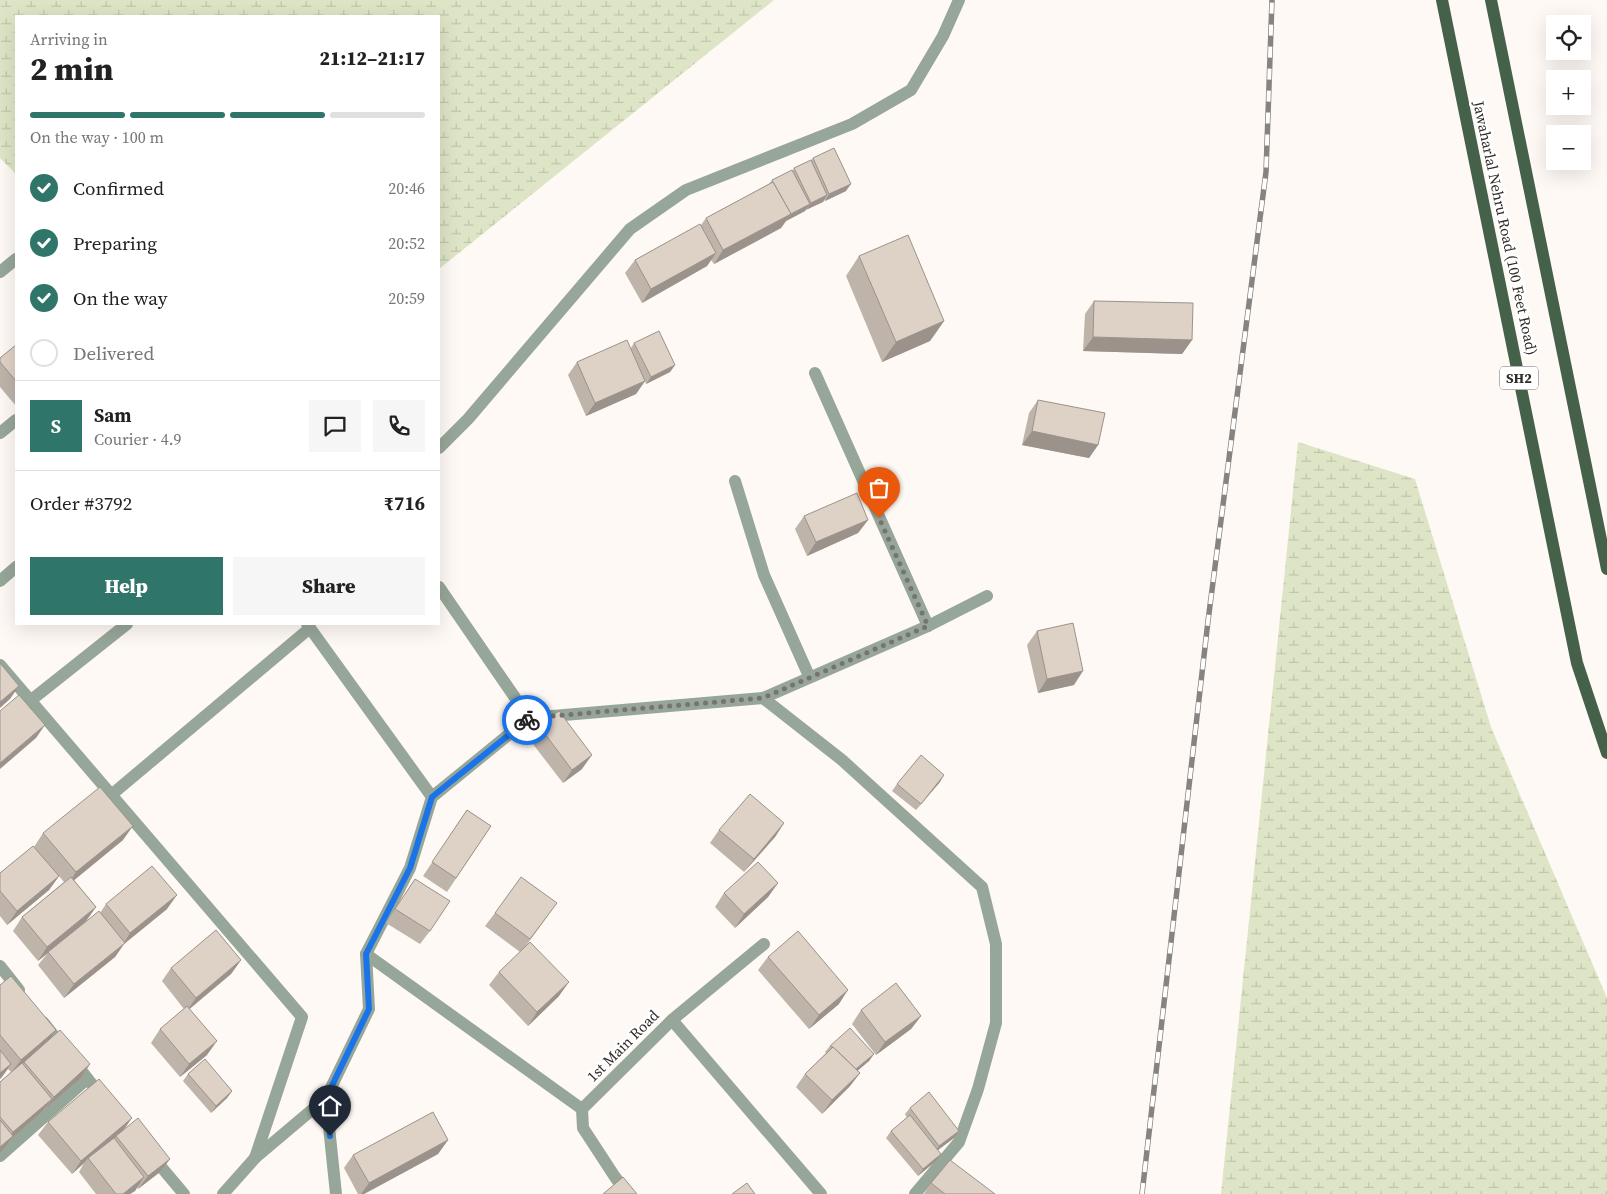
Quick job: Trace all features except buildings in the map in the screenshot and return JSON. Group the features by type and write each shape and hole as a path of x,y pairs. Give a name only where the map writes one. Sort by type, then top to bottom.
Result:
{"main road":[{"name":"Jawaharlal Nehru Road (100 Feet Road)","path":"1442,0 1577,663 1607,753"},
{"name":"Jawaharlal Nehru Road (100 Feet Road)","path":"1491,0 1607,569"}],"street":[{"path":"440,447 468,419 630,229 686,190 852,124 911,90 943,36 959,0"},
{"path":"0,272 15,263"},
{"path":"815,373 928,626"},
{"path":"0,433 15,421"},
{"path":"735,481 764,575 810,676"},
{"path":"0,581 15,568"},
{"path":"440,588 529,718"},
{"path":"223,1194 255,1158 326,1098 369,1009 366,954 410,868 432,797 529,718 763,698 928,626 987,596"},
{"path":"30,701 126,625"},
{"path":"110,796 309,626 432,797"},
{"path":"0,665 110,796 302,1017 255,1158"},
{"path":"763,698 842,760 982,887 996,944 996,1022 978,1090 959,1142 915,1194"},
{"name":"1st Main Road","path":"582,1109 672,1020 764,944"},
{"path":"366,954 582,1109 584,1128 628,1194"},
{"path":"0,966 111,1108"},
{"path":"672,1020 821,1194"},
{"path":"0,1156 87,1079"},
{"path":"326,1098 336,1194"},
{"path":"142,1144 184,1194"}],"green space":[{"path":"0,0 774,0 440,268 440,15 15,15 15,173 0,158"},
{"path":"1298,442 1415,479 1491,727 1607,998 1607,1194 1221,1194"}],"railway":[{"path":"1142,1194 1208,621 1266,172 1272,0"}],"way so far":[{"path":"527,720 529,718 567,714 763,698 928,626 879,518"}],"route":[{"path":"330,1136 326,1098 369,1009 366,954 410,868 432,797 527,720"}]}
